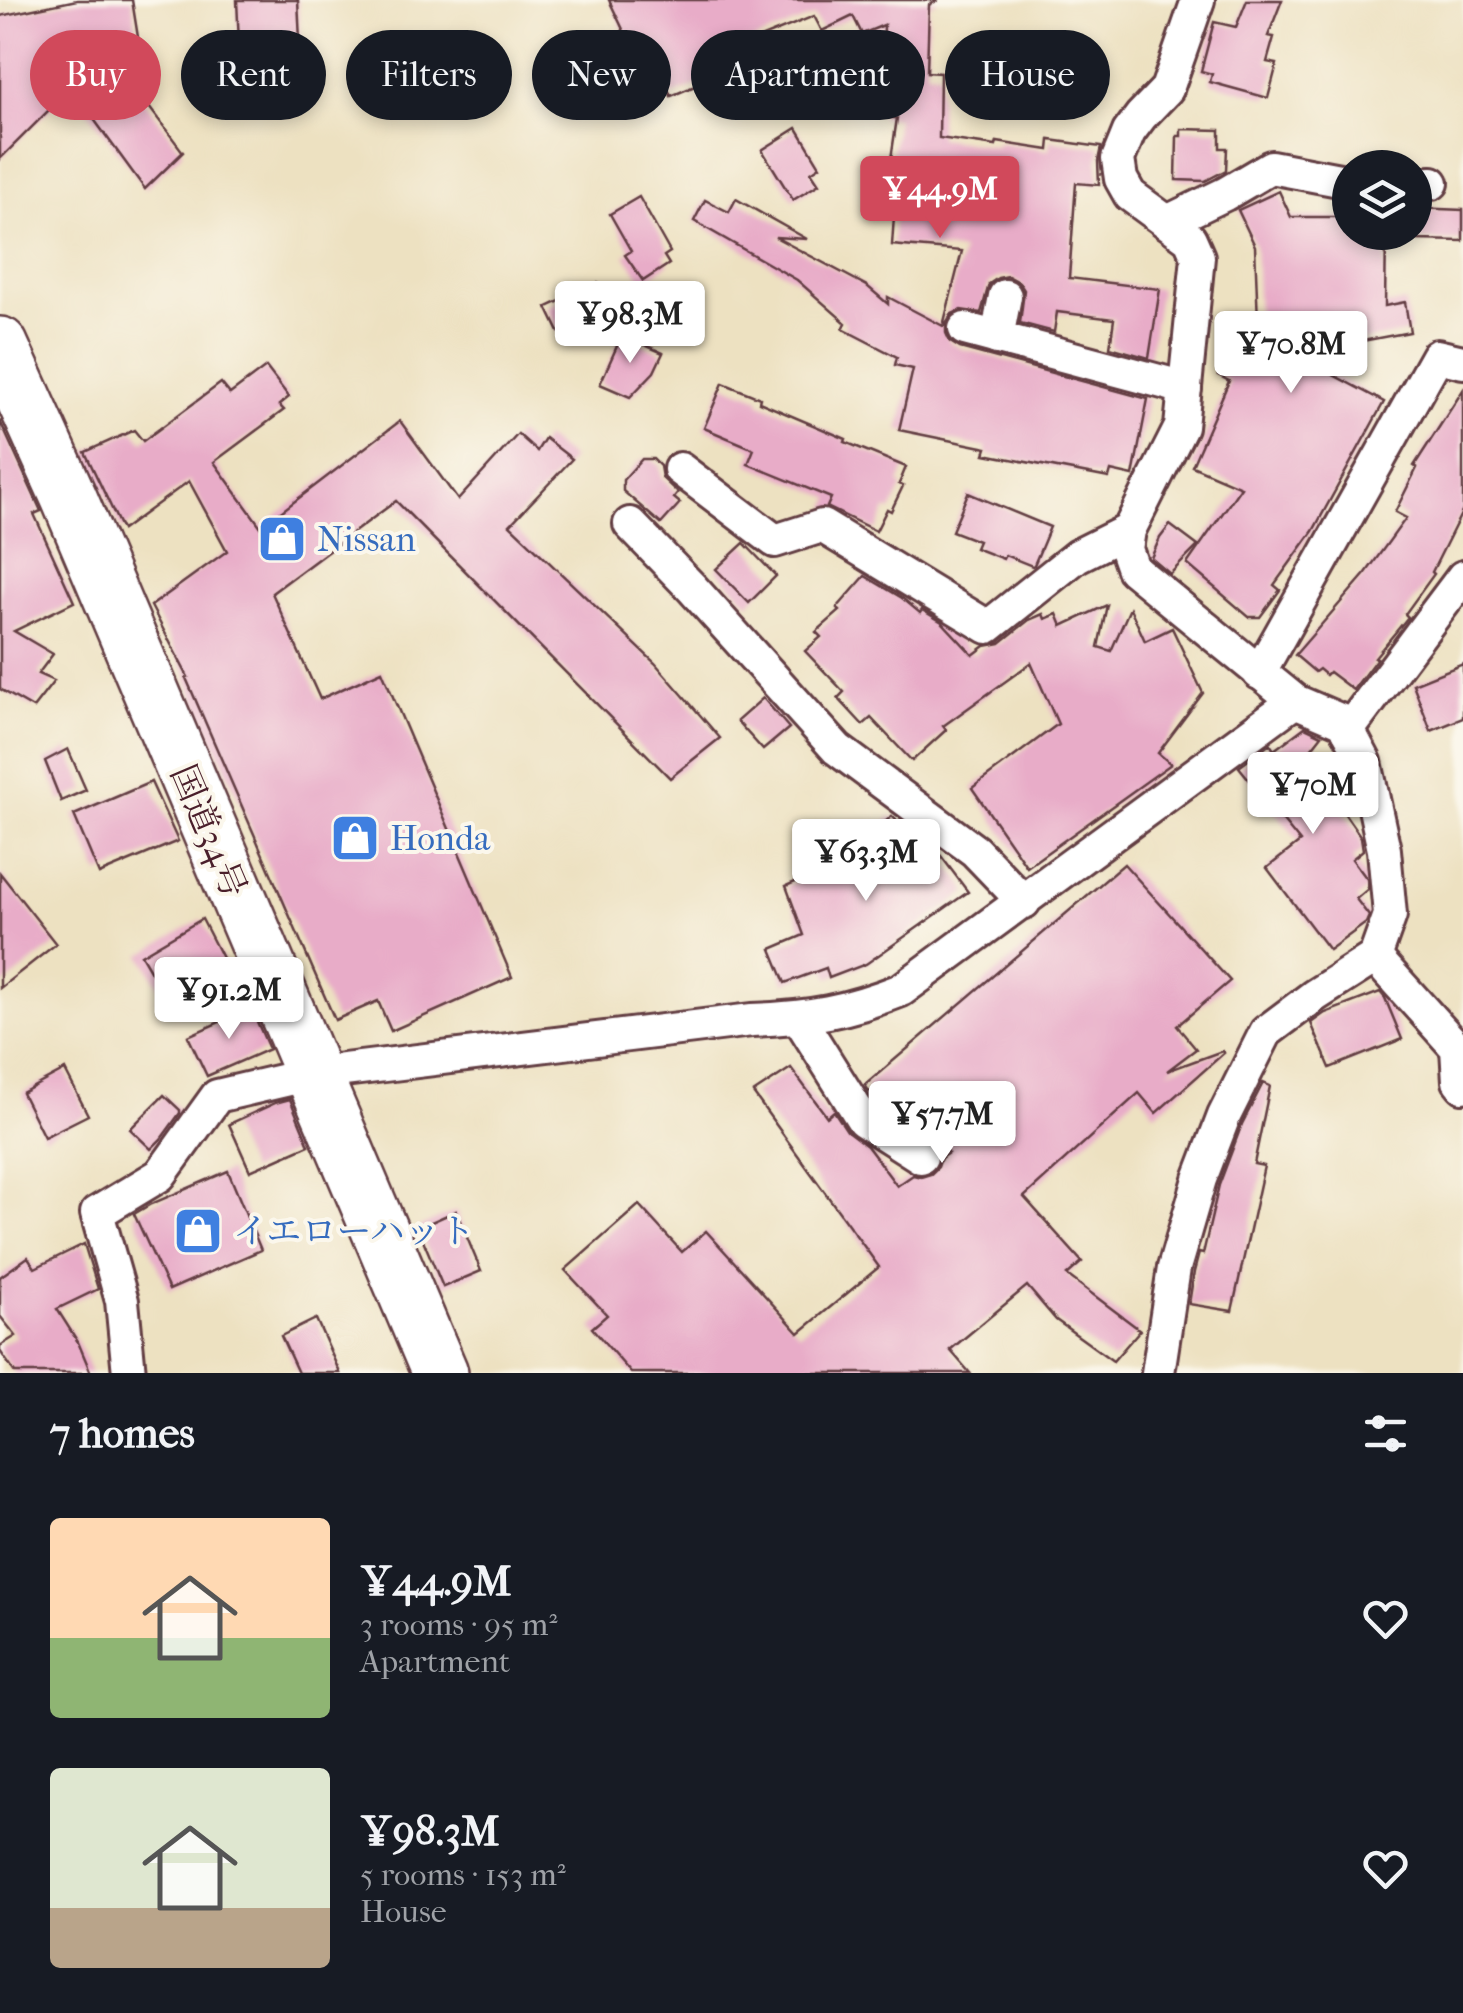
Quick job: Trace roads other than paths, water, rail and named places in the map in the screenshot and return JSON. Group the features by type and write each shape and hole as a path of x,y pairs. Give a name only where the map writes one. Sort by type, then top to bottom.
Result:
{"highway":[{"name":"国道34号","path":"0,345 440,1373"}],"street":[{"path":"1158,1373 1174,1268 1200,1179 1224,1116 1266,1032 1376,957 1390,915 1384,850 1365,762 1344,722 1295,701 1133,569 1126,549 1129,530 1181,426 1198,256 1190,239 1130,195 1120,179 1118,159 1129,132 1167,90 1198,0"},
{"path":"1167,222 1271,167 1332,179"},
{"path":"997,338 1004,296"},
{"path":"964,329 1184,388"},
{"path":"1259,672 1437,356 1463,362"},
{"path":"680,469 774,541 822,526 988,627 1076,556 1129,530"},
{"path":"630,524 837,749 975,851 1024,902"},
{"path":"1348,730 1463,576"},
{"path":"129,1373 122,1301 97,1213 160,1175 217,1096 312,1074 752,1020 799,1018 862,1006 901,990 1295,701"},
{"path":"1376,957 1456,1048 1458,1082 1463,1086"},
{"path":"799,1018 863,1120 921,1157"}],"place":[{"name":"Nissan","path":"282,539"},
{"name":"Honda","path":"355,838"},
{"name":"イエローハット","path":"198,1231"}]}
